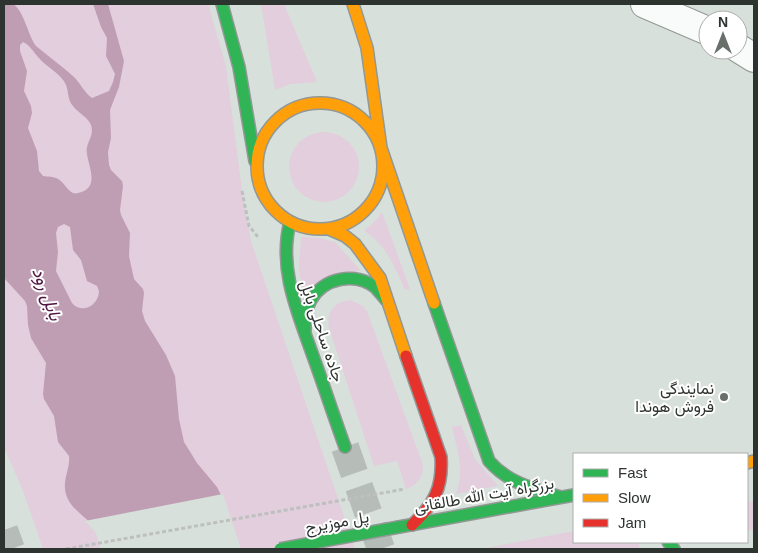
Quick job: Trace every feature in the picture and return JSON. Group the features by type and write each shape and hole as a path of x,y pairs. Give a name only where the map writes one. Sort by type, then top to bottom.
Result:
{"main road":[{"path":"222,4 239,67 260,187 266,200 275,211 290,222 314,230 343,226 356,219 367,210 376,198 382,185 384,170 382,148 366,48 353,4"},
{"path":"257,172 257,157 268,129 278,118 291,110 305,105 335,104 349,109 362,118 372,129 382,148 489,461 504,477 518,484 561,497"},
{"name":"جاده ساحلی بابل","path":"290,222 285,258 287,275 345,447"},
{"path":"329,229 345,236 355,244 380,278 441,457 442,470 435,499 427,511 412,525"},
{"path":"306,335 304,322 306,309 312,297 321,287 333,281 346,278 360,280 372,285 382,293 390,306"},
{"name":"بزرگراه آیت الله طالقانی","path":"399,527 573,495"},
{"name":"پل موزیرج","path":"280,549 399,527"}],"street":[{"path":"645,4 698,27"}],"path":[{"path":"242,191 249,226 256,236 261,239 286,244"},
{"path":"66,549 412,487"}],"shaded area":[{"path":"4,4 208,4 226,66 242,191 251,241 355,549 43,549 23,491 4,447"},
{"path":"261,4 284,4 317,82 290,84 275,90"},
{"path":"331,132 344,138 353,147 357,153 359,167 357,181 349,192 338,200 317,202 310,200 299,192 291,181 289,160 291,153 299,142 310,134"},
{"path":"382,212 410,289 405,290 384,250 372,236 364,231"},
{"path":"301,237 319,238 335,242 360,270 303,297 299,267"},
{"path":"351,300 363,306 367,311 423,465 419,480 406,489 397,461 374,466 329,328 328,322 332,308 340,303"},
{"path":"461,425 475,459 498,486 456,494 459,485 460,468 452,427"},
{"path":"748,501 754,502 754,529 748,531"},
{"path":"573,531 573,543 638,543 640,549 481,549"}],"water":[{"name":"بابل رود","path":"4,4 16,6 36,46 74,77 92,98 109,91 115,74 106,56 107,38 93,4 108,4 124,61 119,87 110,110 111,138 108,152 109,165 111,170 122,181 120,210 130,233 129,256 134,279 143,289 142,311 145,321 166,355 175,376 179,419 184,442 221,495 94,526 74,507 67,497 65,490 69,456 58,442 54,416 43,394 46,363 31,338 25,301 4,278","holes":["23,42 61,77 66,85 71,103 91,125 92,134 87,147 91,180 86,190 72,193 60,181 54,177 43,176 39,171 37,151 28,128 32,113 24,91 27,71 20,51 20,45","64,224 70,227 73,250 81,260 87,281 97,286 99,291 96,300 89,307 80,308 72,303 56,271 58,252 56,233 58,227"]}],"pier":[{"path":"223,494 241,549 100,549 96,533 85,521"}],"tunnel":[{"path":"345,447 381,549"},
{"path":"4,530 11,549"}],"traffic: fast":[{"path":"222,4 239,67 255,161"},
{"path":"290,222 286,257 291,290 301,324 345,447"},
{"path":"305,331 306,311 311,300 316,292 332,282 341,279 359,280 376,288 386,300"},
{"path":"434,303 489,461 496,469 513,480 531,488 561,497"},
{"path":"399,527 573,495"},
{"path":"280,549 399,527"},
{"path":"669,543 674,549"}],"traffic: slow":[{"path":"353,4 367,48 381,148 434,303"},
{"path":"320,103 344,107 365,121 379,142 383,166 379,190 365,211 344,225 320,229 296,225 275,211 261,190 257,166 261,142 275,121 296,107 320,103"},
{"path":"329,229 345,236 355,244 380,278 406,356"},
{"path":"748,463 754,461"}],"traffic: jam":[{"path":"406,356 441,457 439,487 426,510 412,525"}],"place":[{"name":"نمایندگی فروش هوندا","path":"724,397"}]}
